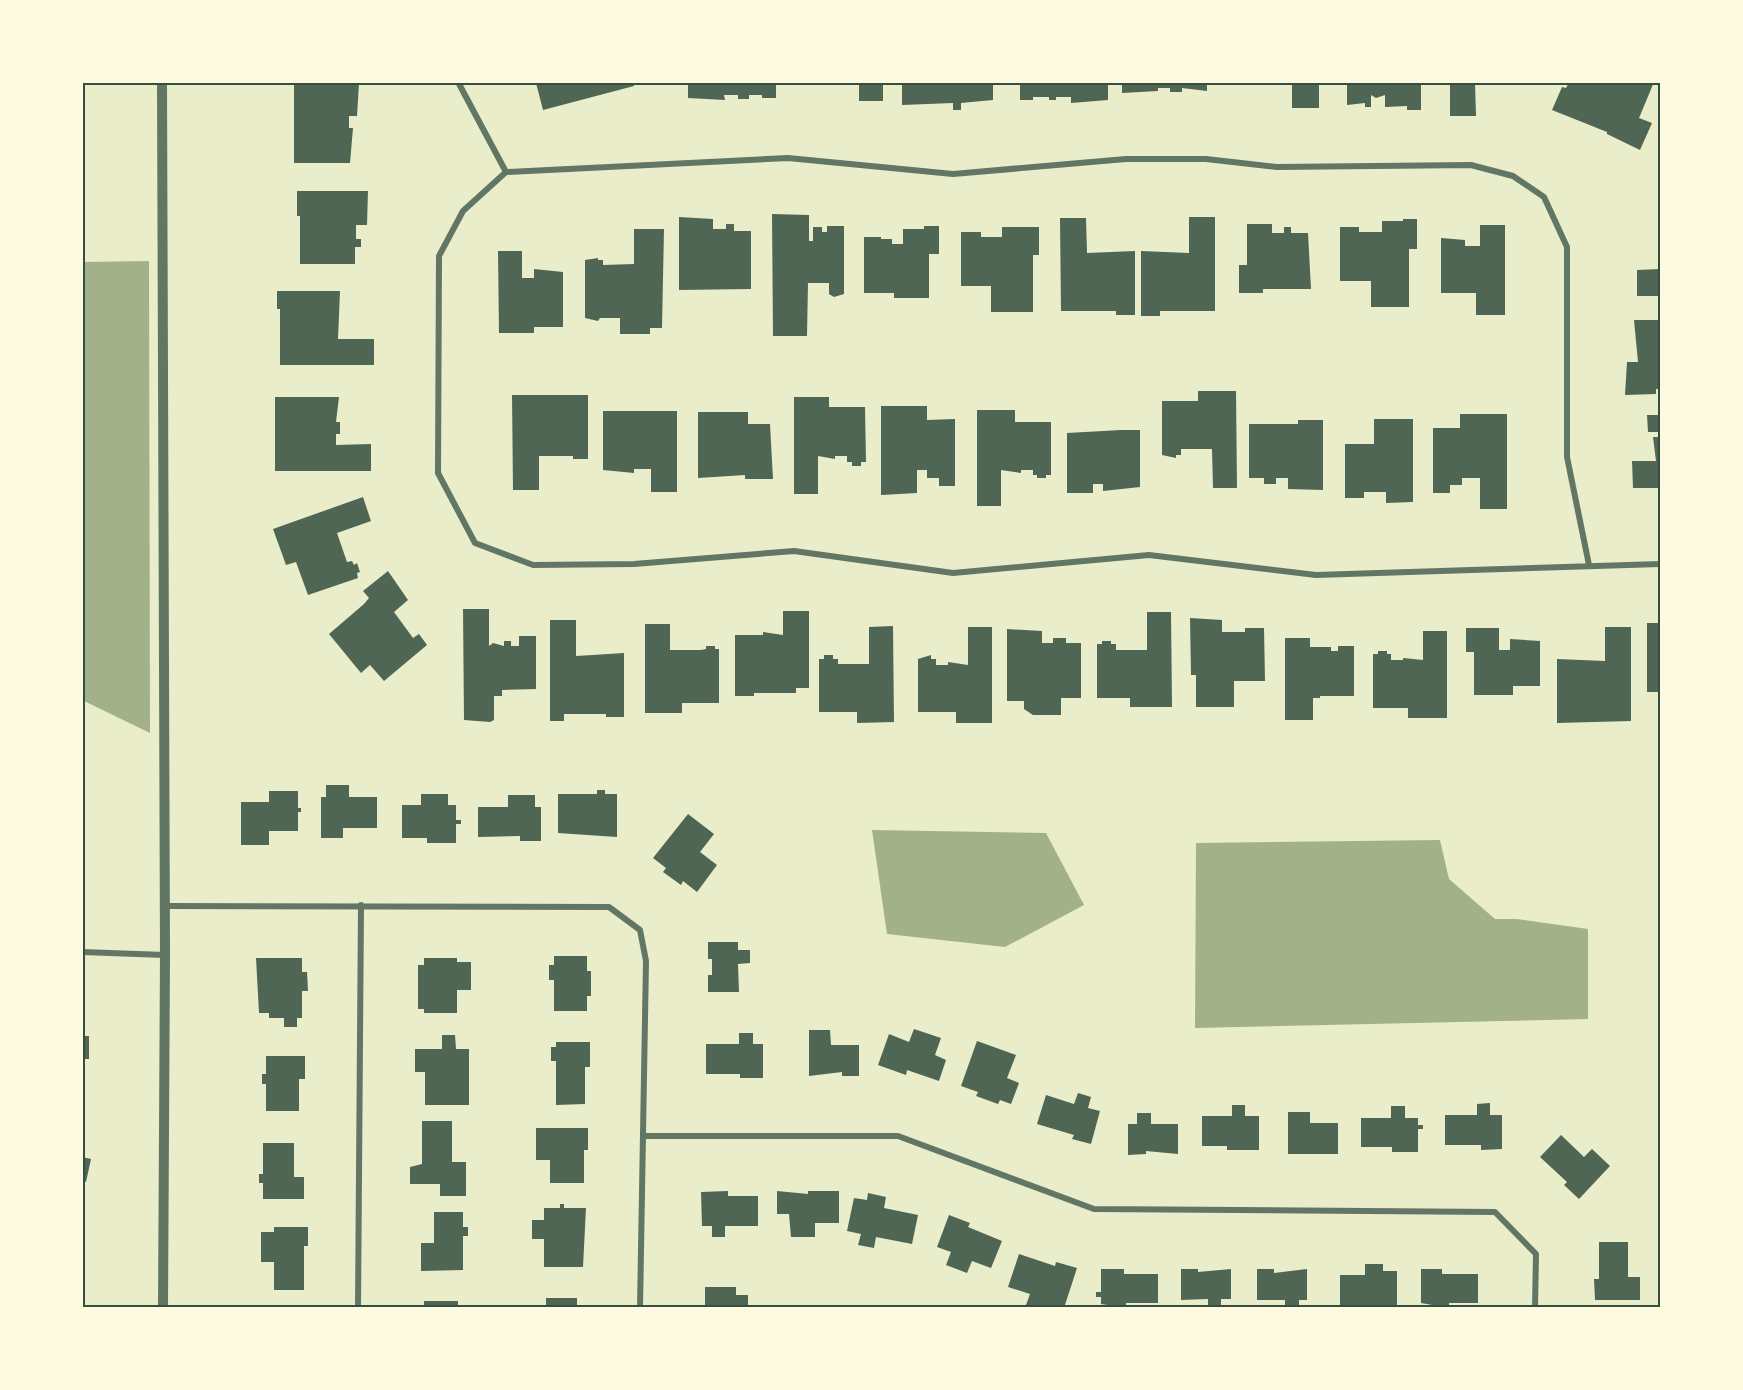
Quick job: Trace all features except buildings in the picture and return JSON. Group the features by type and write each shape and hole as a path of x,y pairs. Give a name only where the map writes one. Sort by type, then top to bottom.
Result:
{"street":[{"path":"162,82 165,955 163,1308"},
{"path":"458,82 506,172"},
{"path":"1589,565 1567,457 1567,246 1544,197 1513,176 1471,165 1276,167 1206,159 1126,159 954,174 904,171 788,158 506,172 463,211 439,256 438,473 475,543 533,566 634,564 794,551 953,573 1149,555 1316,575 1660,564"},
{"path":"358,1308 361,905"},
{"path":"164,906 609,907 640,930 645,961 640,1308"},
{"path":"82,952 165,955"},
{"path":"643,1136 898,1136 1094,1209 1495,1212 1536,1254 1535,1308"}],"shaded area":[{"path":"149,261 150,733 82,700 83,262"},
{"path":"872,830 1046,833 1084,905 1005,947 887,934"},
{"path":"1440,840 1449,879 1495,919 1517,919 1588,929 1588,1019 1195,1028 1196,843"}]}
